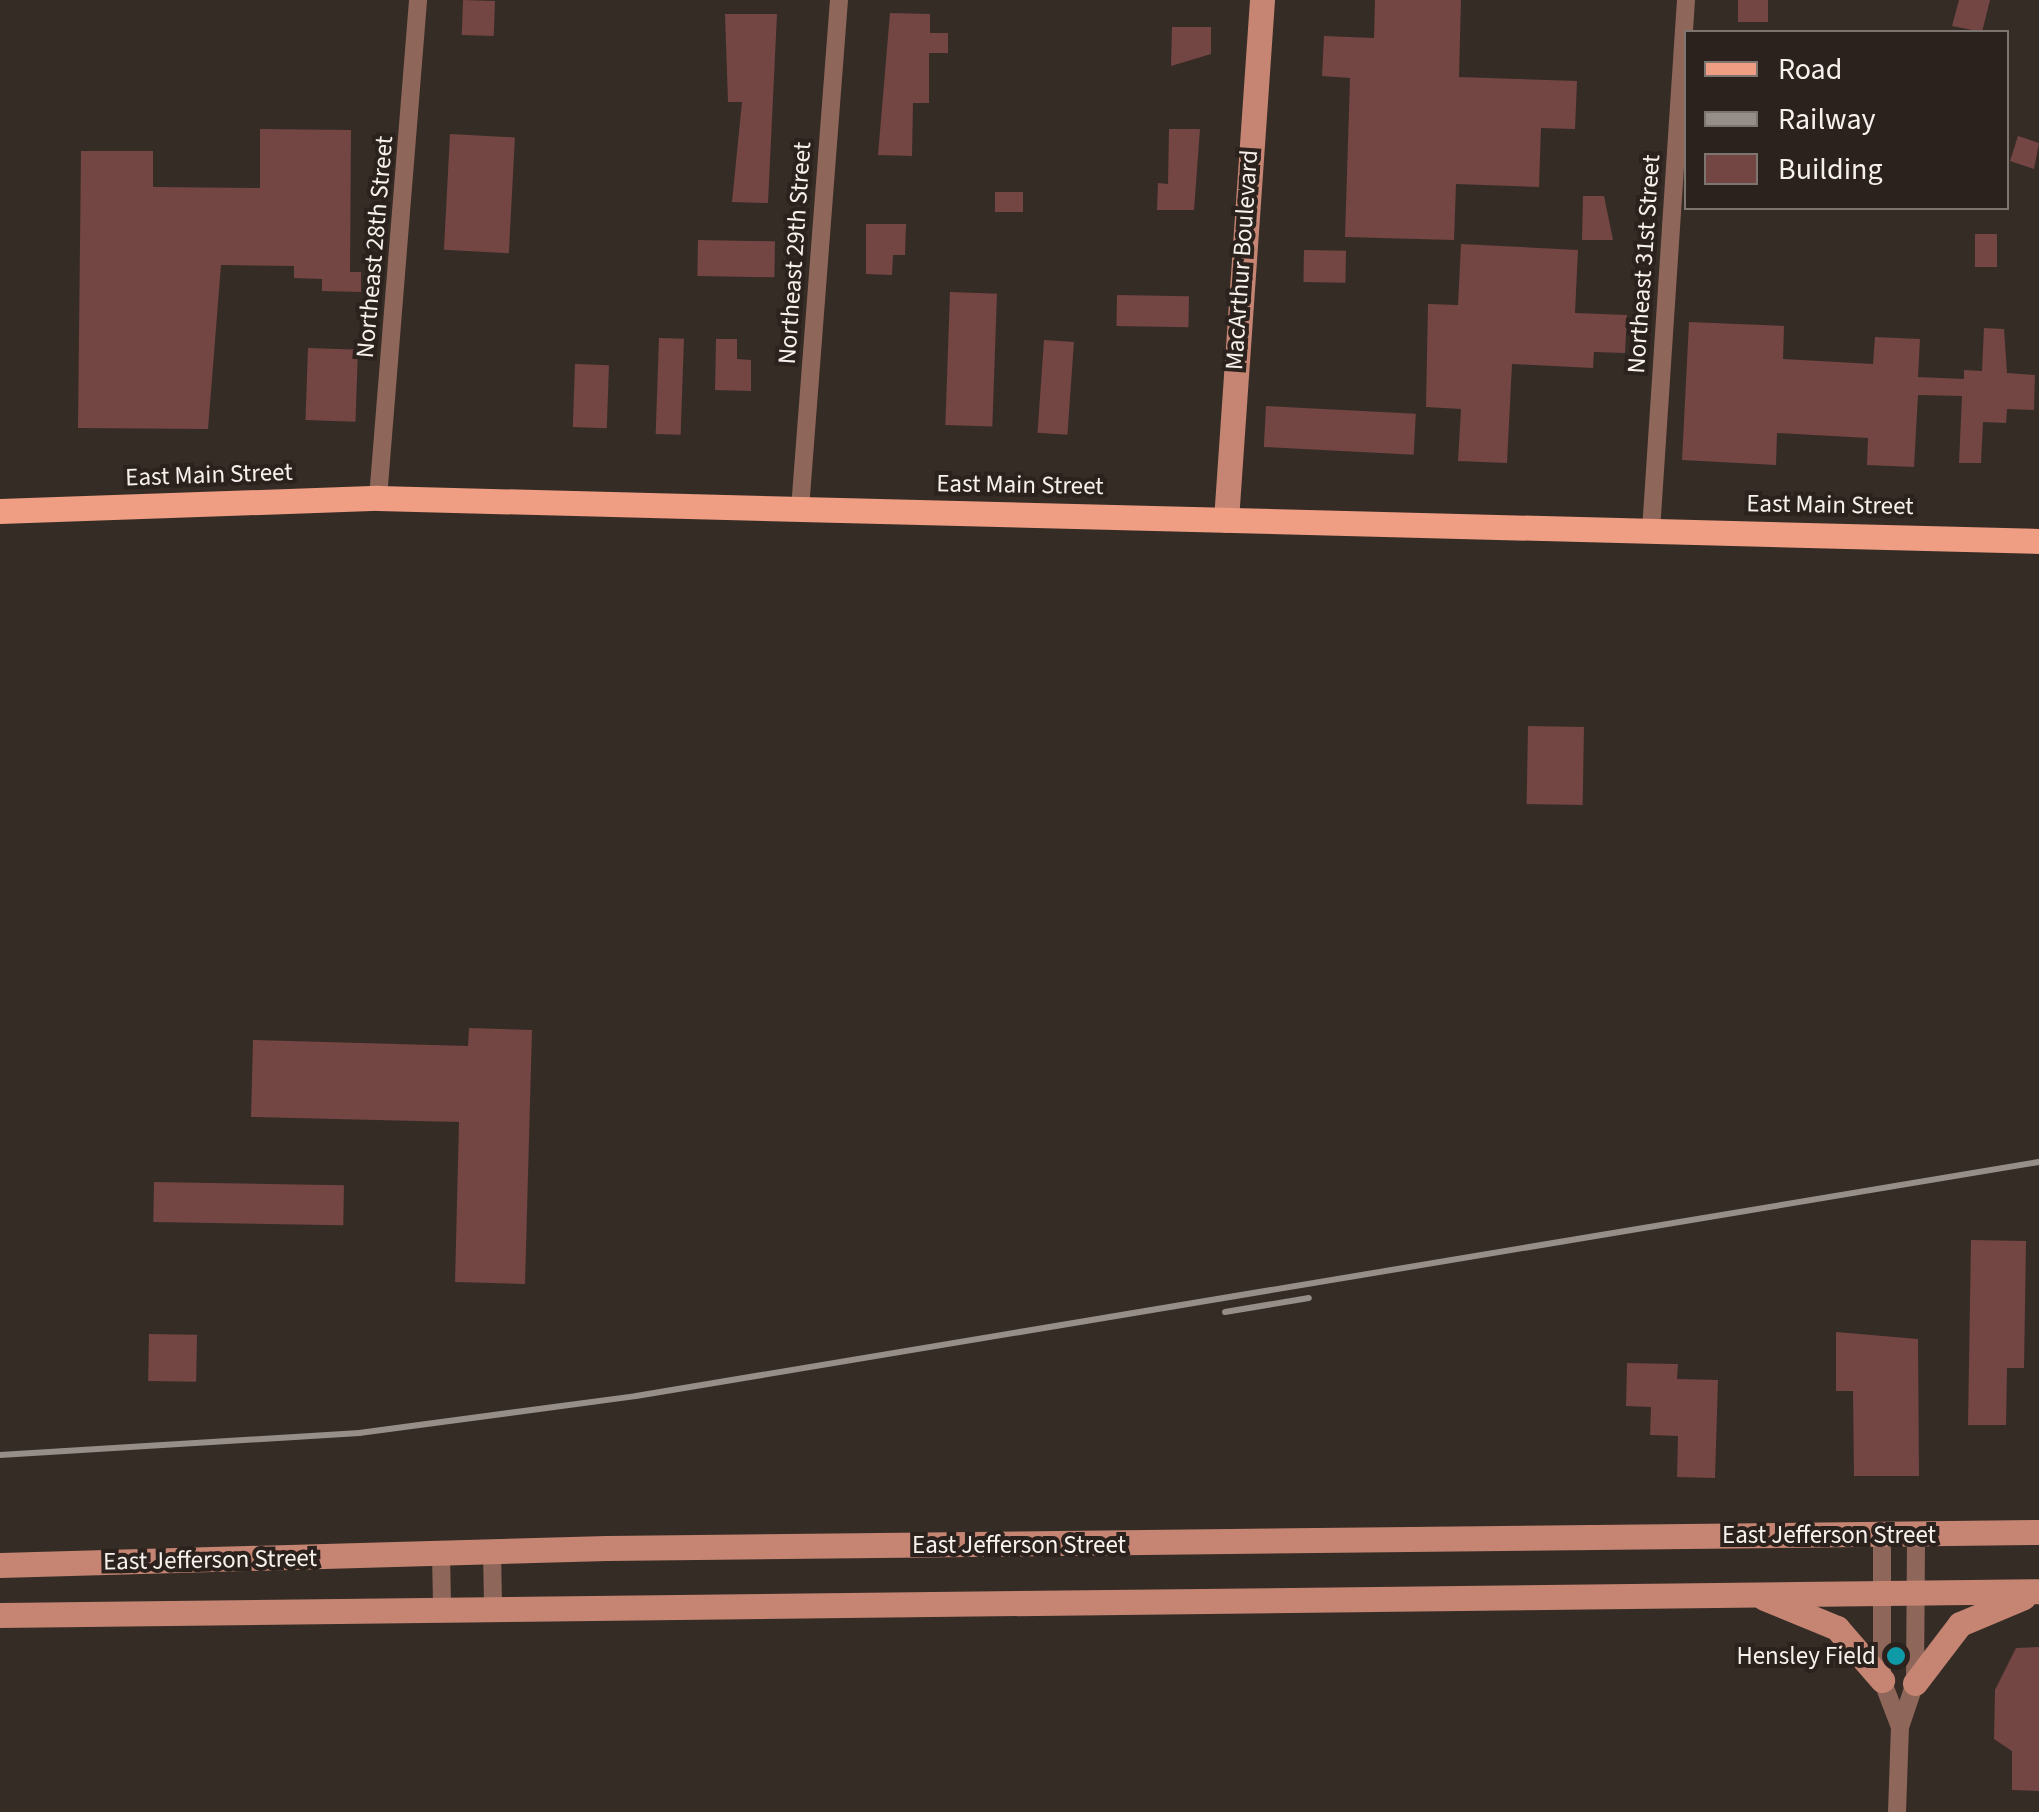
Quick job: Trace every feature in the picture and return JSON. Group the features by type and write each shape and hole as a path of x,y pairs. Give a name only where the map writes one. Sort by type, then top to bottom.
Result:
{"main road":[{"name":"MacArthur Boulevard","path":"1226,520 1262,0"},
{"name":"East Main Street","path":"0,511 378,498 2039,540"},
{"name":"East Jefferson Street","path":"0,1565 492,1552 2039,1532"},
{"name":"East Jefferson Street","path":"0,1616 493,1603 1745,1591 2039,1592"},
{"path":"1745,1591 1838,1628 1882,1680"},
{"path":"1915,1683 1960,1624 2039,1592"}],"street":[{"name":"Northeast 28th Street","path":"378,498 418,0"},
{"name":"Northeast 29th Street","path":"800,509 839,0"},
{"name":"Northeast 31st Street","path":"1684,30 1686,0"},
{"name":"Northeast 31st Street","path":"1651,531 1684,30"},
{"path":"1882,1534 1882,1680 1900,1727"},
{"path":"1897,1812 1900,1727 1915,1683 1916,1534"},
{"path":"492,1552 493,1603"},
{"path":"441,1554 442,1604"}],"building":[{"path":"463,0 495,1 494,36 462,35"},
{"path":"1375,0 1461,0 1459,77 1577,81 1575,129 1541,128 1539,187 1456,184 1454,240 1345,237 1350,78 1322,76 1324,36 1374,38"},
{"path":"1738,0 1768,0 1768,22 1738,22"},
{"path":"1959,0 1990,0 1982,30 1952,26"},
{"path":"890,13 930,14 930,33 948,33 948,53 929,53 929,103 913,103 912,156 878,155"},
{"path":"725,14 777,14 768,203 732,202 742,102 728,102"},
{"path":"1172,27 1211,27 1211,54 1171,66"},
{"path":"260,129 351,130 350,272 361,272 361,292 322,291 322,279 294,278 294,266 221,265 208,429 78,428 81,151 153,151 153,187 260,188"},
{"path":"1169,129 1200,129 1194,210 1157,210 1158,183 1168,184"},
{"path":"450,134 515,137 509,253 444,250"},
{"path":"2018,136 2039,143 2034,169 2010,161"},
{"path":"995,192 1023,192 1023,212 995,212"},
{"path":"1583,196 1604,196 1613,240 1582,240"},
{"path":"866,224 906,224 905,255 893,255 892,275 866,274"},
{"path":"1975,234 1997,234 1997,267 1975,267"},
{"path":"698,240 775,241 774,277 697,276"},
{"path":"1461,244 1578,250 1575,313 1627,315 1625,353 1594,352 1593,368 1512,364 1507,463 1458,461 1461,409 1426,407 1428,304 1458,305"},
{"path":"1304,250 1346,251 1345,283 1303,282"},
{"path":"950,292 997,294 992,427 945,425"},
{"path":"1117,295 1189,296 1188,327 1116,326"},
{"path":"1689,322 1784,326 1783,359 1873,364 1875,337 1920,339 1918,377 1964,379 1964,370 1982,371 1984,328 2004,329 2007,373 2035,375 2034,410 2007,409 2006,423 1983,422 1981,463 1959,463 1962,396 1918,395 1914,467 1867,465 1868,438 1777,433 1776,465 1682,460"},
{"path":"659,338 684,339 681,435 656,434"},
{"path":"716,339 737,339 737,359 751,360 751,391 715,390"},
{"path":"1044,340 1074,342 1067,435 1038,433"},
{"path":"308,348 358,350 355,422 305,420"},
{"path":"575,364 609,365 607,428 573,427"},
{"path":"1266,406 1416,414 1414,455 1264,447"},
{"path":"1528,726 1584,727 1583,805 1527,804"},
{"path":"469,1028 532,1030 525,1284 455,1282 459,1122 251,1117 253,1040 468,1046"},
{"path":"154,1182 344,1185 343,1225 153,1222"},
{"path":"1971,1240 2026,1241 2024,1368 2007,1368 2006,1425 1968,1425"},
{"path":"1836,1332 1918,1339 1919,1476 1854,1476 1853,1391 1836,1391"},
{"path":"149,1334 197,1335 196,1382 148,1381"},
{"path":"1627,1363 1678,1364 1677,1379 1718,1380 1715,1478 1677,1477 1678,1436 1650,1435 1651,1407 1626,1406"},
{"path":"2039,1647 2039,1791 2012,1790 2012,1751 1994,1739 1995,1690 2016,1648"}],"railway":[{"path":"0,1455 359,1433 636,1396 2039,1162"},
{"path":"1225,1312 1309,1298"}],"place":[{"name":"Hensley Field","path":"1896,1656"}]}
